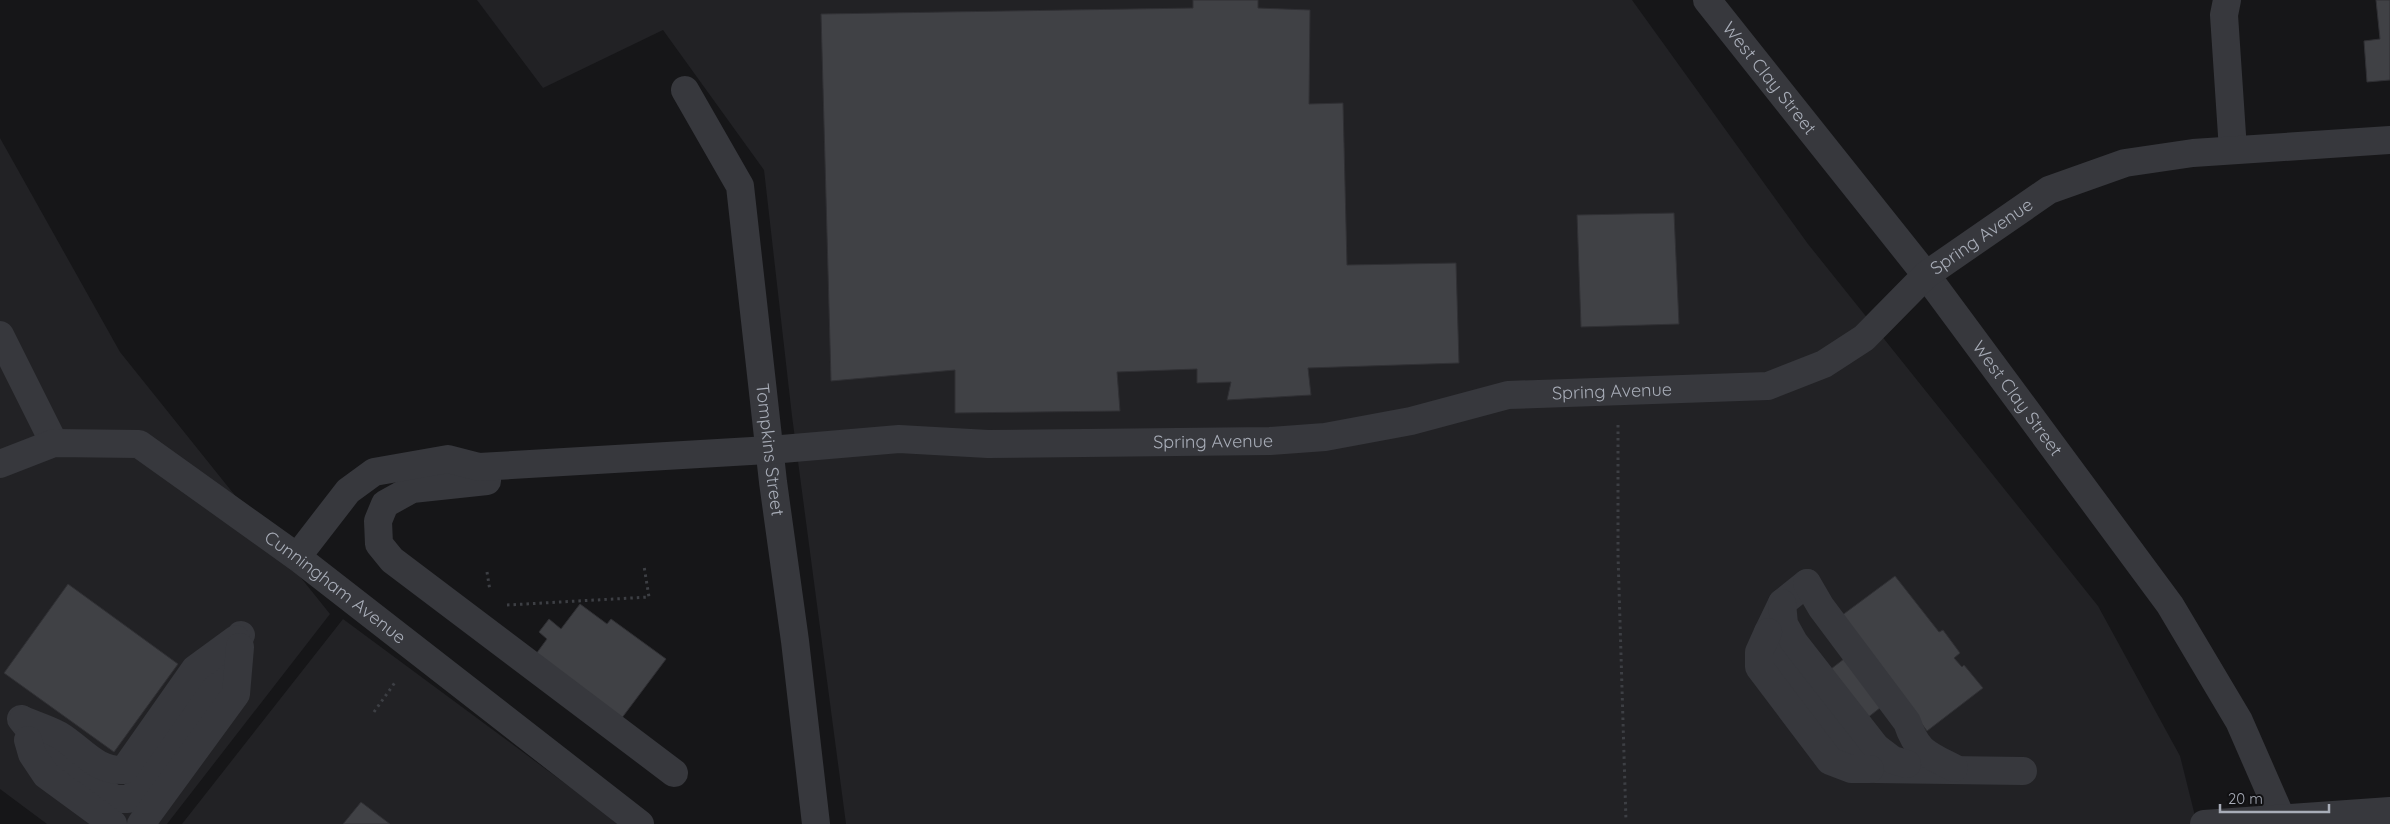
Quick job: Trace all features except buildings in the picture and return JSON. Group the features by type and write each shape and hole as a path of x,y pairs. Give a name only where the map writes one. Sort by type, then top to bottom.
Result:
{"street":[{"name":"West Clay Street","path":"1707,0 1926,275 2170,605 2239,722 2283,822"},
{"path":"2227,0 2224,15 2233,150"},
{"name":"Tompkins Street","path":"685,90 740,186 816,824"},
{"name":"Spring Avenue","path":"297,557 348,491 374,472 448,459 479,466 770,450 899,438 988,444 1270,441 1325,437 1411,421 1508,395 1768,386 1824,364 1864,338 1926,275 2050,190 2125,163 2193,153 2390,140"},
{"path":"2,344 54,443"},
{"name":"Cunningham Avenue","path":"0,464 54,443 138,444 297,557 640,824"},
{"path":"487,481 412,489 405,492 385,504 378,522 379,544 392,560 674,773"},
{"path":"1940,770 1912,752 1893,734 1806,619 1803,602 1807,583 1782,603 1768,632 1773,654 1852,755 1875,769 1940,770 2023,771"},
{"path":"1782,603 1784,624 1794,642 1876,747 1893,760 1940,770"},
{"path":"113,824 46,775 32,754 21,720 46,750 100,790 115,799 128,799 140,791 216,682 241,635 236,694 141,824"},
{"path":"2204,824 2283,822 2390,810"}],"path":[{"path":"1618,425 1618,556 1626,821"},
{"path":"501,606 649,597 644,566"},
{"path":"487,572 490,598"},
{"path":"374,712 396,681"}],"shaded area":[{"path":"477,0 1632,0 1808,244 2098,606 2180,756 2197,824 846,824 792,416 764,170 663,30 543,88"},
{"path":"0,138 120,352 330,614 167,824 47,824 0,789"},
{"path":"343,619 620,824 182,824"}]}
